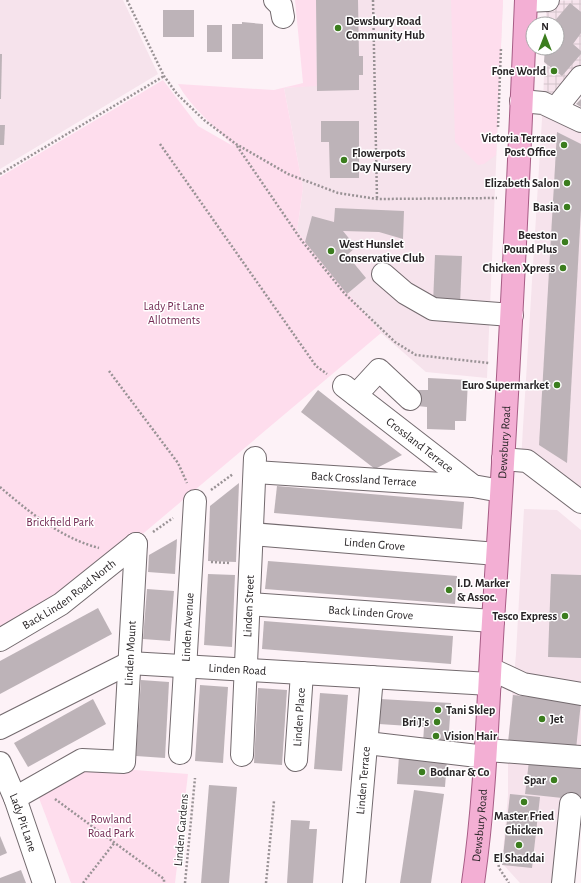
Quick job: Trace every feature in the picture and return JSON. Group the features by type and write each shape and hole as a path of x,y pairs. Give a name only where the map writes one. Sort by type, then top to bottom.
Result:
{"main road":[{"name":"Dewsbury Road","path":"473,883 487,753 493,621 510,365 526,0"}],"street":[{"path":"526,0 548,0"},
{"path":"556,108 581,76"},
{"path":"521,101 542,103 556,108 581,121"},
{"path":"383,274 405,293 433,309 512,315"},
{"path":"350,390 379,370 410,399"},
{"name":"Crossland Terrace","path":"350,390 473,486 501,491"},
{"path":"503,459 527,461 581,502"},
{"name":"Back Crossland Terrace","path":"255,465 473,486"},
{"name":"Linden Street","path":"242,755 255,465"},
{"name":"Linden Avenue","path":"180,753 196,501"},
{"name":"Linden Grove","path":"252,534 497,554"},
{"name":"Back Linden Road North","path":"0,640 61,604 129,549"},
{"name":"Linden Mount","path":"5,780 82,760 124,762 129,663 129,549"},
{"name":"Back Linden Grove","path":"249,604 493,621"},
{"name":"Linden Road","path":"0,728 129,663 451,682 490,677"},
{"name":"Linden Place","path":"296,760 302,673"},
{"name":"Linden Terrace","path":"354,883 372,677"},
{"path":"490,677 581,694"},
{"path":"367,743 487,753 581,757"},
{"name":"Lady Pit Lane","path":"5,780 44,883"},
{"path":"563,883 571,804"}],"path":[{"path":"127,0 164,76 177,94 204,120 236,144 288,174 338,193 377,199 517,198"},
{"path":"373,0 377,199"},
{"path":"0,174 164,76"},
{"path":"160,144 316,366 350,390"},
{"path":"236,144 302,241 345,294 394,342 416,355 510,365"},
{"path":"109,371 178,463 196,501"},
{"path":"0,487 50,526 88,545 129,549"},
{"path":"192,561 251,564"},
{"name":"Linden Gardens","path":"185,883 194,778"},
{"path":"50,798 55,799 164,878 164,883"},
{"path":"266,883 274,801"},
{"path":"83,883 115,842"}],"shaded area":[{"path":"0,0 123,0 158,74 0,169"},
{"path":"316,0 503,0 487,378 426,372 381,333 297,231 303,188 284,88 317,85"},
{"path":"581,0 581,77 543,103 545,56 565,56 565,16 546,16 546,1"},
{"path":"543,103 581,121 581,502 521,460"},
{"path":"524,509 557,510 581,530 581,801 556,883 520,883 502,863 508,795 508,743 516,654"}],"green space":[{"name":"Lady Pit Lane Allotments","path":"295,0 316,0 317,86 284,88 303,188 297,231 381,333 145,532 58,599 0,632 0,177 163,80 198,126 233,146 196,109 183,93 178,84 274,90 303,83"},
{"path":"451,0 503,0 496,155 484,164 478,165 455,142"},
{"name":"Rowland Road Park","path":"81,766 188,774 175,883 71,883 36,790"}],"building":[{"name":"Dewsbury Road Community Hub","path":"316,0 358,0 359,56 363,56 363,75 359,75 359,90 317,91"},
{"path":"570,3 581,12 581,33 573,44 581,51 581,54 562,76 544,62 544,56 565,56 565,16 559,16"},
{"path":"163,10 194,10 194,37 163,37"},
{"path":"242,22 263,24 263,59 232,59 232,24 242,24"},
{"path":"207,25 222,25 222,52 207,52"},
{"path":"0,54 2,54 1,99 0,99"},
{"path":"581,99 581,107 576,104"},
{"name":"Flowerpots Day Nursery","path":"321,121 359,121 359,178 330,178 329,142 321,142"},
{"path":"0,125 5,125 4,145 0,145"},
{"path":"557,132 581,144 581,210 567,463 539,445"},
{"name":"West Hunslet Conservative Club","path":"335,208 404,211 403,239 379,232 343,231 356,247 347,255 366,278 347,294 305,242 312,216 334,222"},
{"path":"435,255 462,256 460,305 433,304"},
{"path":"428,378 468,380 466,421 455,421 455,430 427,429 427,407 417,406 417,390 428,390"},
{"path":"318,390 402,455 375,469 301,412"},
{"path":"239,483 236,562 208,561 210,506"},
{"path":"277,486 464,502 462,529 274,513"},
{"path":"177,539 175,574 148,572 149,555"},
{"path":"268,561 457,576 455,604 265,589"},
{"path":"208,574 235,575 232,647 204,645"},
{"name":"Tesco Express","path":"551,574 581,575 581,658 548,657"},
{"path":"147,589 174,591 170,641 143,639"},
{"path":"98,608 112,634 0,694 0,661"},
{"path":"264,621 453,636 451,664 262,649"},
{"path":"141,680 169,682 165,758 136,756"},
{"path":"200,685 228,687 223,763 195,761"},
{"path":"258,688 287,690 282,765 254,763"},
{"path":"320,693 348,695 342,771 314,769"},
{"path":"513,695 581,702 576,749 508,743"},
{"path":"93,699 106,724 28,767 14,743"},
{"path":"380,699 451,703 448,745 423,743 424,727 379,724"},
{"name":"Bodnar & Co","path":"399,756 447,760 445,787 397,784"},
{"name":"Spar","path":"529,761 581,767 581,800 525,794"},
{"path":"209,785 237,787 229,883 201,883"},
{"path":"414,790 444,794 431,883 400,883"},
{"path":"510,794 540,797 532,868 502,865"},
{"path":"291,820 310,821 309,829 317,829 313,883 287,883"},
{"path":"0,836 7,853 0,856"},
{"path":"21,870 26,883 0,883 0,878"}],"place":[{"name":"Dewsbury Road Community Hub","path":"338,28"},
{"name":"Fone World","path":"554,71"},
{"name":"Victoria Terrace Post Office","path":"564,145"},
{"name":"Flowerpots Day Nursery","path":"344,160"},
{"name":"Elizabeth Salon","path":"567,183"},
{"name":"Basia","path":"567,207"},
{"name":"Beeston Pound Plus","path":"565,242"},
{"name":"West Hunslet Conservative Club","path":"331,251"},
{"name":"Chicken Xpress","path":"563,268"},
{"name":"Euro Supermarket","path":"557,385"},
{"name":"I.D. Marker & Assoc.","path":"449,590"},
{"name":"Tesco Express","path":"565,616"},
{"name":"Tani Sklep","path":"438,710"},
{"name":"Jet","path":"542,719"},
{"name":"Bri J's","path":"437,722"},
{"name":"Vision Hair","path":"436,736"},
{"name":"Bodnar & Co","path":"422,772"},
{"name":"Spar","path":"554,780"},
{"name":"Master Fried Chicken","path":"524,802"},
{"name":"El Shaddai","path":"519,845"}],"park label":[{"name":"Brickfield Park","path":"60,522"}]}
